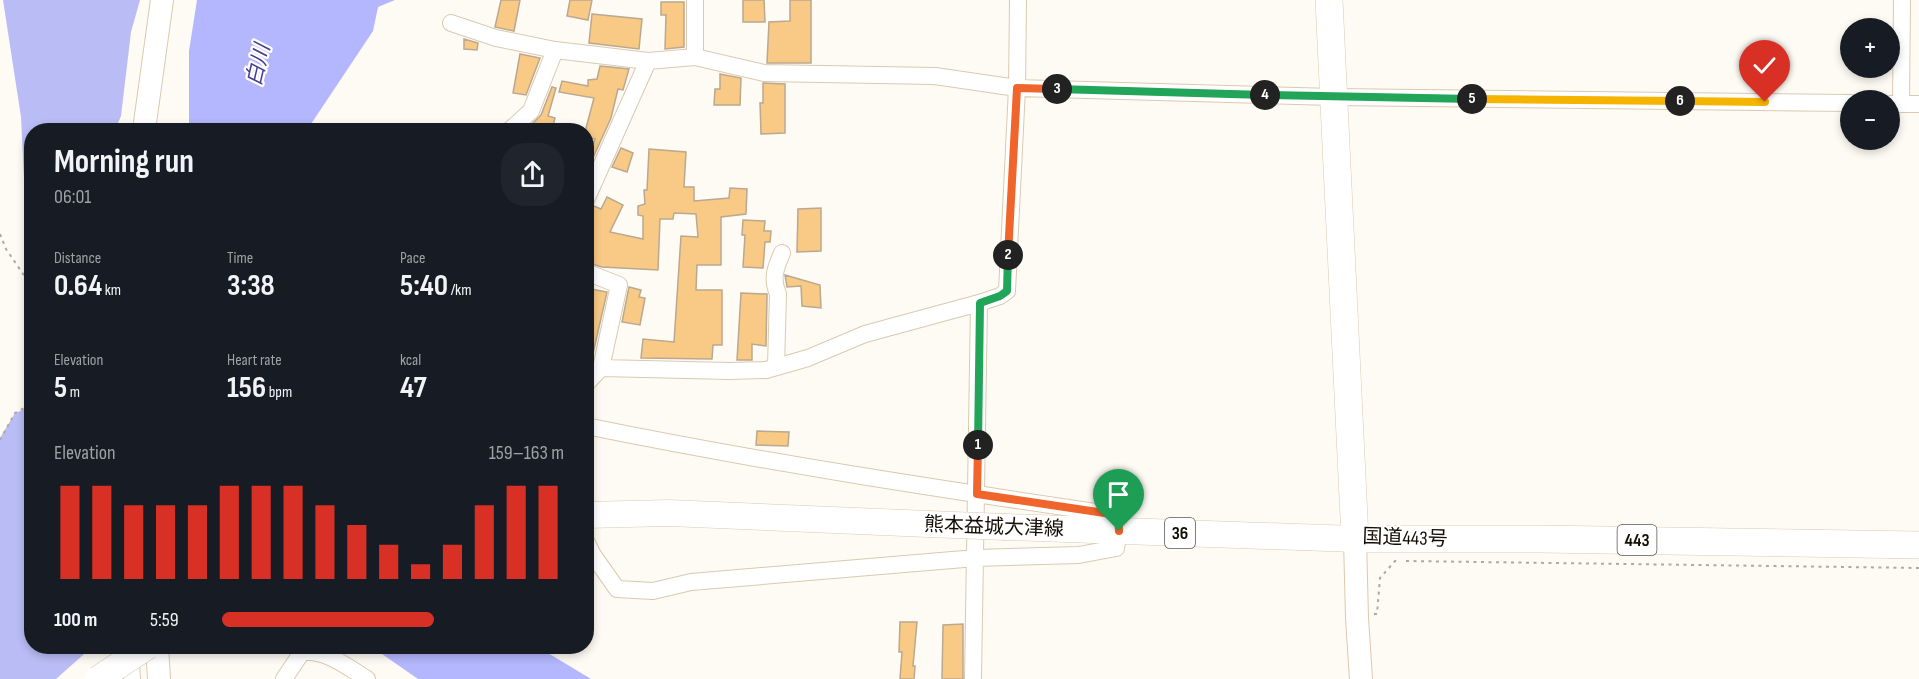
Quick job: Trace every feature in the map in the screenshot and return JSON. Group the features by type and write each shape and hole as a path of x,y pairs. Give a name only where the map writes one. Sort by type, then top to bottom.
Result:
{"highway":[{"name":"国道443号","path":"1329,0 1355,539 1540,539 1919,545"}],"main road":[{"path":"145,123 162,0"},
{"name":"熊本益城大津線","path":"594,515 669,513 1355,539"},
{"path":"1355,539 1361,679"},
{"path":"98,679 136,654"},
{"path":"157,654 159,679"}],"street":[{"path":"695,0 695,57"},
{"path":"601,368 729,372 766,370 808,358 865,334 980,303 1007,291 1017,88 1018,0"},
{"path":"1896,90 1902,0"},
{"path":"450,23 496,38 555,50 648,62 695,57 764,73 935,76 1017,88 1333,97 1840,103"},
{"path":"518,123 531,111 555,50"},
{"path":"594,182 648,62"},
{"path":"1900,104 1919,104"},
{"path":"776,366 778,294 774,284 775,270 782,253"},
{"path":"594,275 619,285 601,368 594,375"},
{"path":"973,679 980,303"},
{"path":"594,428 977,494 1118,515 1119,531 1116,548 1079,555 976,558 691,582 652,591 617,589 594,556"},
{"path":"130,654 132,679"},
{"path":"284,679 301,654"},
{"path":"326,654 367,679"}],"path":[{"path":"0,234 6,249 24,275"},
{"path":"0,440 15,413 24,408"},
{"path":"1357,618 1377,614 1380,578 1395,561 1919,568"}],"shaded area":[{"path":"3,0 140,0 131,32 121,116 118,123 24,123 24,179 21,117"},
{"path":"24,410 24,654 84,654 56,679 0,679 0,438 15,413"}],"water":[{"name":"白川","path":"197,0 395,0 378,7 373,31 312,123 189,123 189,51"},
{"path":"382,654 550,654 591,679 418,679"}],"building":[{"path":"501,0 520,0 514,31 495,27"},
{"path":"570,0 592,0 588,20 567,16"},
{"path":"743,0 764,0 765,22 743,22"},
{"path":"790,0 811,0 811,63 767,63 769,22 790,21"},
{"path":"661,2 684,2 684,47 665,49 666,15 661,15"},
{"path":"592,14 642,19 639,49 589,43"},
{"path":"464,39 478,43 477,50 464,49"},
{"path":"520,54 540,58 526,95 513,93"},
{"path":"600,66 629,69 623,90 618,89 611,118 594,156 594,123 587,123 594,98 559,92 562,81 588,86 588,80 597,79"},
{"path":"720,74 741,78 740,105 714,105 715,89 720,89"},
{"path":"763,83 785,84 785,133 761,134 760,103 763,103"},
{"path":"552,87 556,88 548,116 555,118 554,123 533,123 541,115"},
{"path":"621,148 633,153 627,172 612,167"},
{"path":"649,149 686,152 684,187 694,187 694,201 729,198 730,188 747,189 746,214 721,217 721,265 697,265 696,290 722,290 722,345 713,345 712,359 641,358 643,339 674,342 681,236 698,237 696,214 674,213 673,219 660,219 658,270 602,267 594,264 594,206 601,209 607,197 623,205 610,232 643,239 643,216 638,215 638,206 645,204 644,190 647,190"},
{"path":"821,208 821,251 797,252 798,209"},
{"path":"743,220 765,221 764,231 771,231 770,242 765,242 763,268 743,267 745,235 742,235"},
{"path":"785,275 820,285 821,308 802,306 801,286 787,287"},
{"path":"629,287 641,290 639,297 645,298 640,325 622,322"},
{"path":"594,290 607,292 594,349"},
{"path":"741,293 767,294 766,346 752,344 752,360 737,360"},
{"path":"757,431 789,432 788,446 756,445"},
{"path":"900,622 917,622 914,679 900,679 902,652 899,652"},
{"path":"963,624 963,679 942,679 943,625"}],"route":[{"path":"1119,531 1118,515 977,494 980,303 1007,291 1017,88 1333,97 1765,102"}]}
